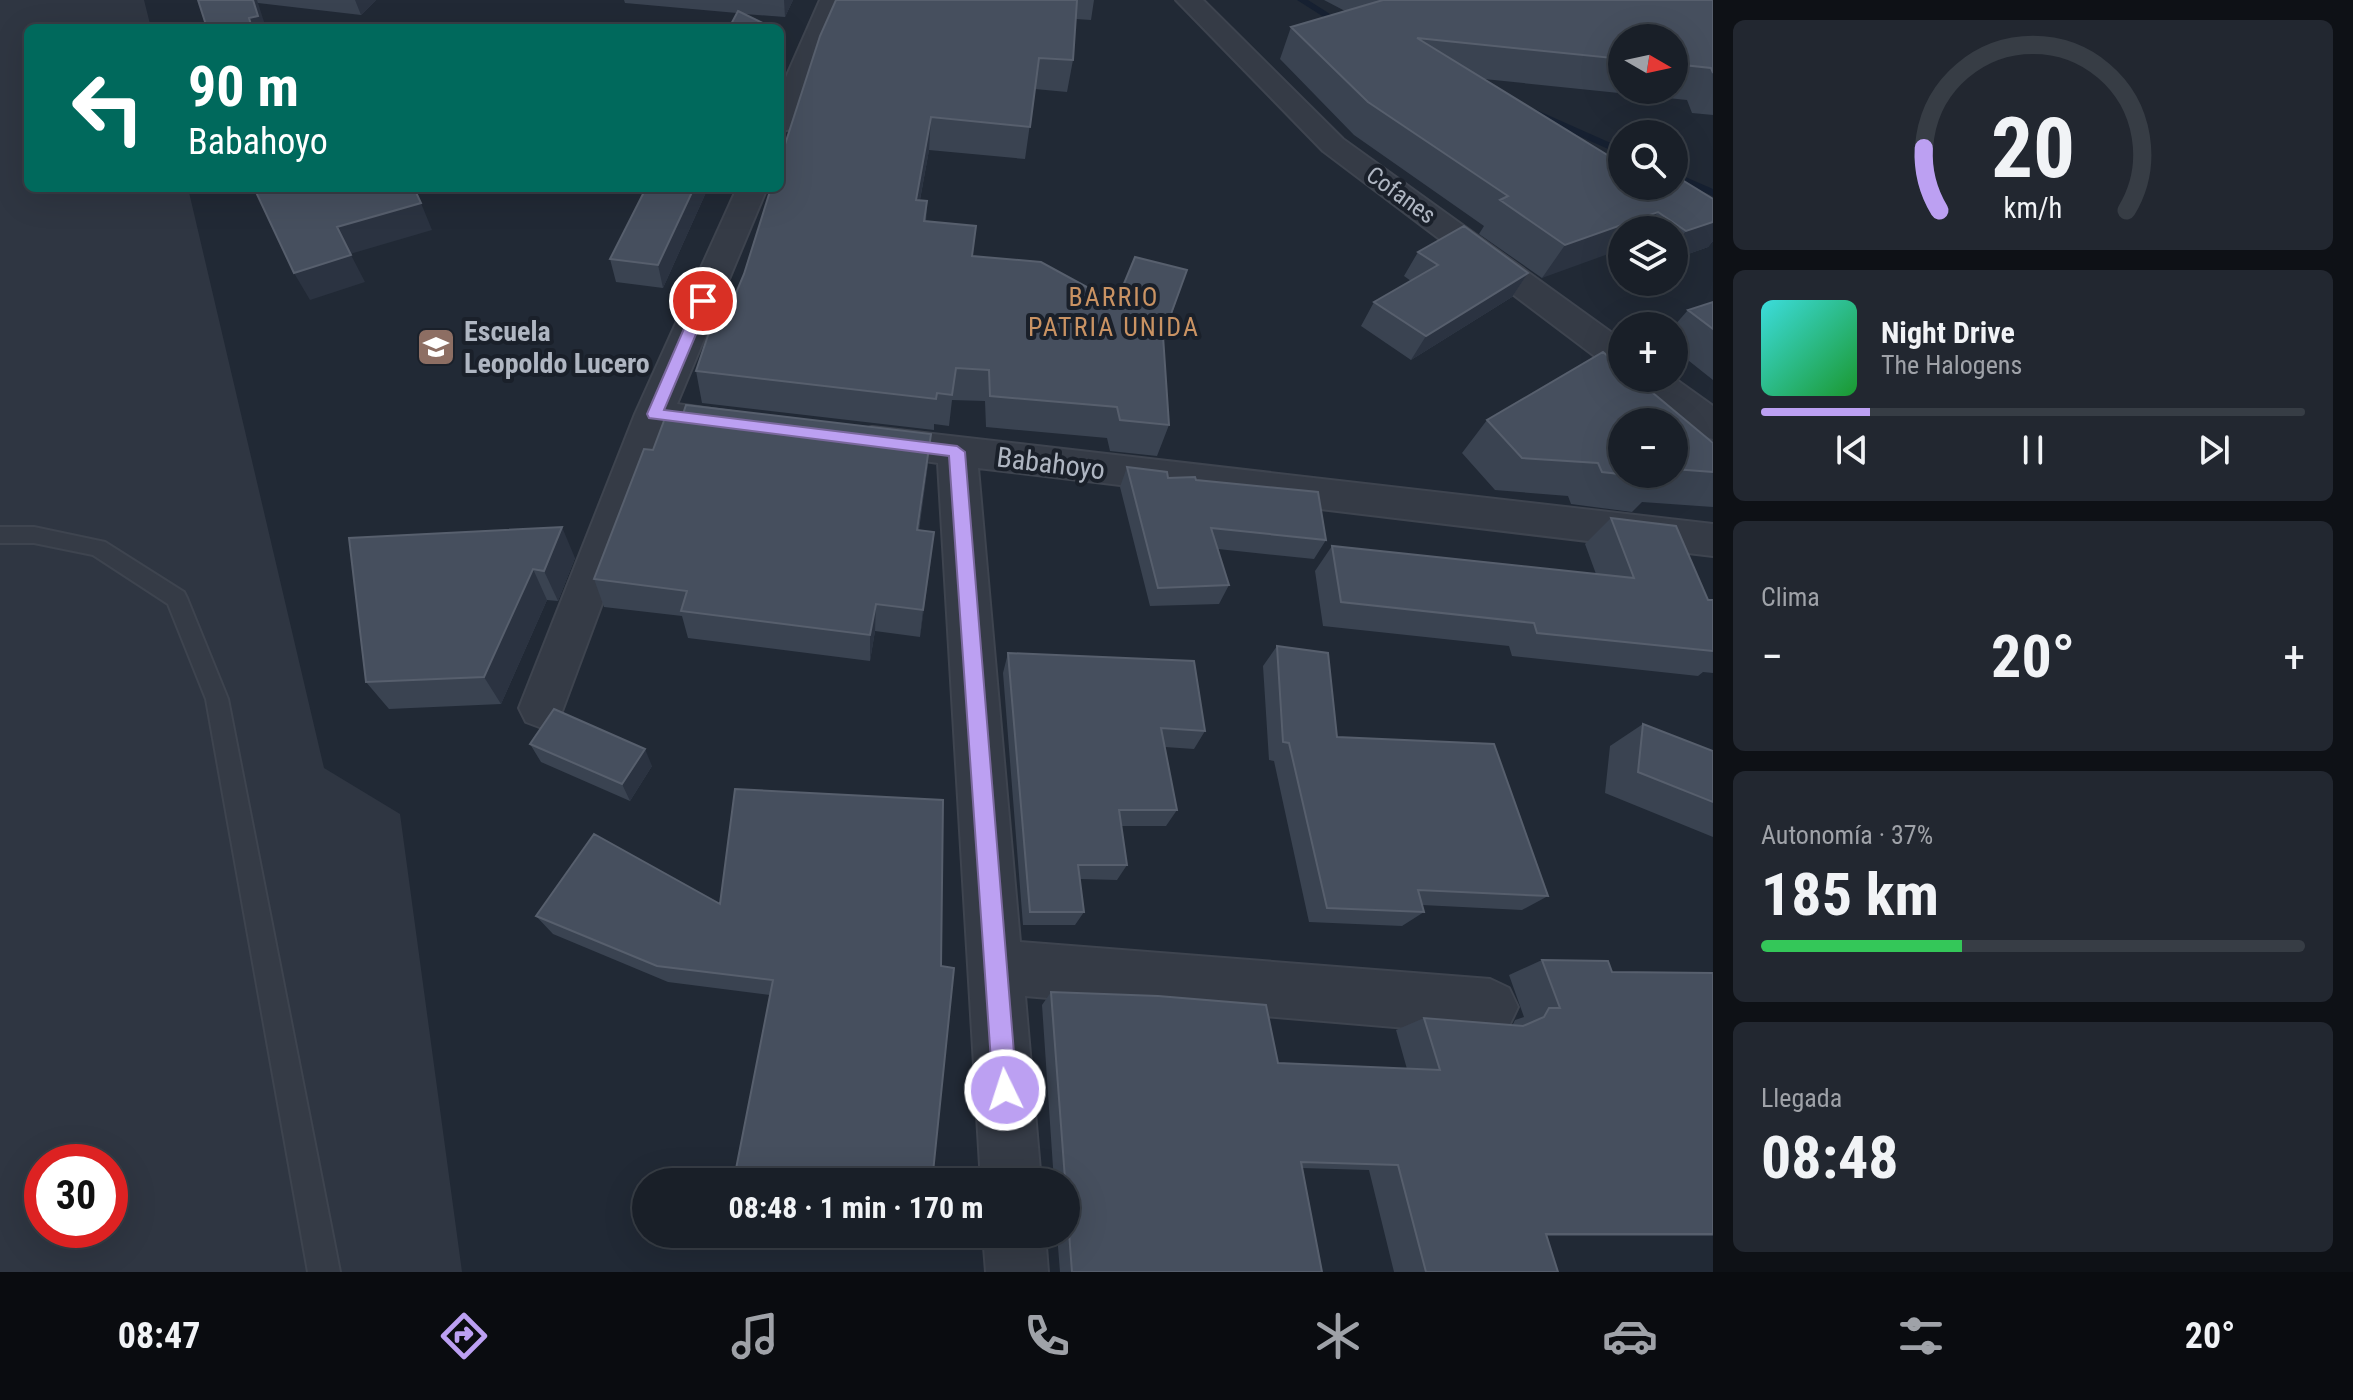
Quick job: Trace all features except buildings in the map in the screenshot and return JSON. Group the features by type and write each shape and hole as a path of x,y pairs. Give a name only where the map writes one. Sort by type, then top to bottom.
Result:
{"street":[{"path":"784,114 833,0"},
{"name":"Cofanes","path":"1196,3 1333,145 1608,348"},
{"path":"542,708 654,414 750,192"},
{"path":"1668,392 1713,425"},
{"path":"654,414 775,429"},
{"name":"Babahoyo","path":"836,437 1713,540"},
{"path":"957,452 1010,1168"},
{"path":"997,967 1490,1007"},
{"path":"1015,1248 1017,1272"}],"lane":[{"path":"0,535 34,535 98,548 176,598 217,699 324,1272"}],"shaded area":[{"path":"0,0 144,0 150,24 24,24 24,192 189,192 324,768 400,814 462,1272 0,1272"}],"waterway":[{"path":"1302,0 1344,26"},
{"path":"1528,110 1608,146"},
{"path":"1688,181 1713,193"}],"place":[{"name":"Escuela Leopoldo Lucero","path":"436,347"}],"district":[{"name":"BARRIO PATRIA UNIDA","path":"1114,312"}],"route":[{"path":"703,301 654,414 957,452 1005,1090"}]}
